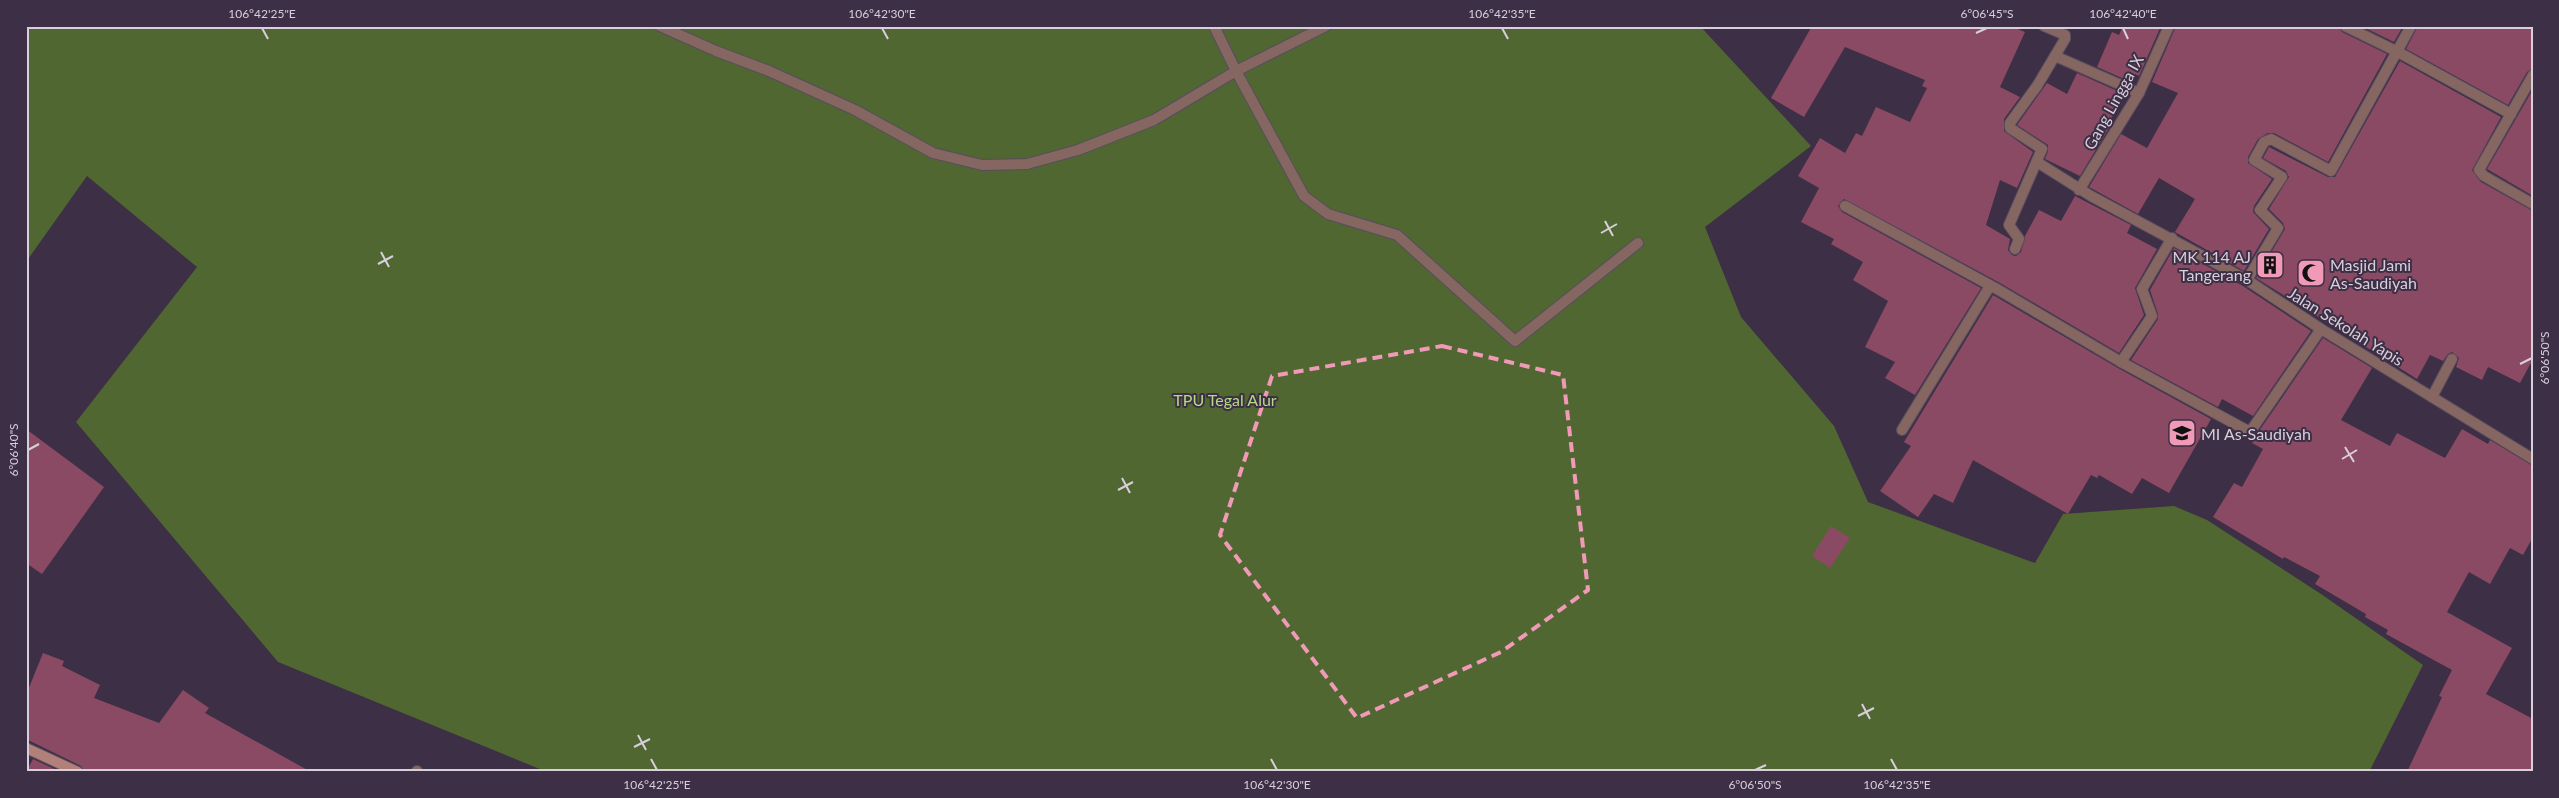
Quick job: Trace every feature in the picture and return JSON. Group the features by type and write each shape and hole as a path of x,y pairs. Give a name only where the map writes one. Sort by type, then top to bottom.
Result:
{"street":[{"path":"660,26 716,52 769,71 854,110 932,153 982,165 1027,164 1078,150 1154,120 1236,71 1326,26"},
{"path":"1214,26 1236,71 1304,196 1328,214 1397,235 1514,341 1638,243"},
{"path":"2015,249 2019,239 2009,225 2037,162 2041,148 2010,128 2010,123 2065,42 2065,35 2044,26"},
{"name":"Gang Lingga IX","path":"2079,190 2138,93 2169,26"},
{"path":"2345,26 2398,52 2511,114"},
{"path":"2247,280 2278,228 2260,210 2282,177 2254,160 2264,142 2271,139 2331,171 2411,26"},
{"path":"2055,56 2138,93"},
{"path":"2533,75 2479,170 2484,176 2533,204"},
{"name":"Jalan Sekolah Yapis","path":"2037,162 2079,190 2172,238 2247,280 2321,330 2533,458"},
{"path":"1845,206 1990,286 2121,362 2250,432 2321,330"},
{"path":"2121,362 2152,316 2142,289 2172,238"},
{"path":"1902,430 1990,286"},
{"path":"2432,397 2452,359"},
{"path":"26,748 77,772"}],"highlighted area":[{"path":"1442,346 1563,375 1588,590 1501,652 1357,718 1220,535 1272,376"}],"green space":[{"name":"TPU Tegal Alur","path":"26,26 1700,26 1811,146 1705,227 1741,317 1834,426 1868,502 2035,563 2063,514 2174,506 2207,520 2321,594 2423,665 2369,772 2314,770 2312,772 547,772 278,662 76,422 197,267 87,176 26,262"}],"building":[{"path":"1812,26 2011,26 2025,32 2000,87 2020,97 2004,119 2004,131 2033,152 2017,188 2000,180 1986,225 2010,239 2008,250 2012,255 2016,256 2021,252 2025,236 2039,210 2061,221 2075,196 2131,225 2127,233 2157,249 2135,288 2144,315 2119,353 2000,283 1844,199 1838,206 1842,212 1981,288 1915,395 1885,378 1895,362 1865,347 1888,301 1853,280 1863,262 1831,244 1834,239 1801,222 1819,188 1798,176 1820,138 1845,153 1856,133 1862,136 1876,107 1910,122 1927,88 1922,86 1925,80 1845,47 1804,117 1771,98"},
{"path":"2123,26 2161,26 2139,76 2135,74 2131,82 2097,67 2112,32 2119,35"},
{"path":"2176,26 2338,26 2342,32 2387,54 2328,162 2274,133 2268,133 2258,139 2248,157 2248,163 2272,179 2254,206 2253,212 2269,229 2244,271 2175,232 2195,199 2159,178 2138,214 2089,187 2121,134 2147,148 2178,93 2152,82"},
{"path":"2361,26 2403,26 2394,42"},
{"path":"2418,26 2533,26 2533,68 2527,72 2508,105 2406,49"},
{"path":"2400,61 2501,117 2472,170 2481,182 2533,211 2533,359 2520,383 2488,367 2482,380 2456,367 2459,358 2452,352 2443,361 2430,355 2417,379 2256,278 2285,229 2283,223 2269,209 2289,177 2286,171 2263,158 2269,147 2328,177 2335,177"},
{"path":"2077,73 2124,94 2107,127 2109,128 2080,176 2045,159 2048,145 2017,125 2047,83 2067,94"},
{"path":"2533,89 2533,196 2487,169"},
{"path":"2174,248 2243,286 2311,331 2253,416 2222,399 2218,407 2131,360 2158,319 2150,290"},
{"path":"1993,295 2118,368 2211,419 2169,493 2142,478 2132,494 2099,475 2097,478 2091,475 2068,514 1973,460 1953,503 1934,494 1918,517 1880,491 1911,446 1904,442"},
{"path":"2323,338 2372,368 2341,420 2390,446 2397,433 2445,458 2462,429 2488,444 2490,440 2533,466 2533,537 2523,555 2510,548 2490,584 2469,572 2447,612 2512,648 2486,694 2533,719 2533,772 2407,772 2442,697 2439,696 2452,670 2386,634 2388,630 2365,617 2366,614 2315,584 2320,576 2284,557 2283,559 2213,517 2234,483 2242,487 2263,449 2252,443"},
{"path":"26,429 104,487 42,574 26,563"},
{"path":"1831,526 1850,538 1830,568 1812,556"},
{"path":"43,653 64,661 62,666 100,685 94,698 159,723 183,690 209,708 205,713 311,772 85,772 81,766 26,739 26,695"},
{"path":"33,759 61,772 26,772"}],"place":[{"name":"MK 114 AJ Tangerang","path":"2270,265"},
{"name":"Masjid Jami As-Saudiyah","path":"2311,273"},
{"name":"MI As-Saudiyah","path":"2182,433"}]}
